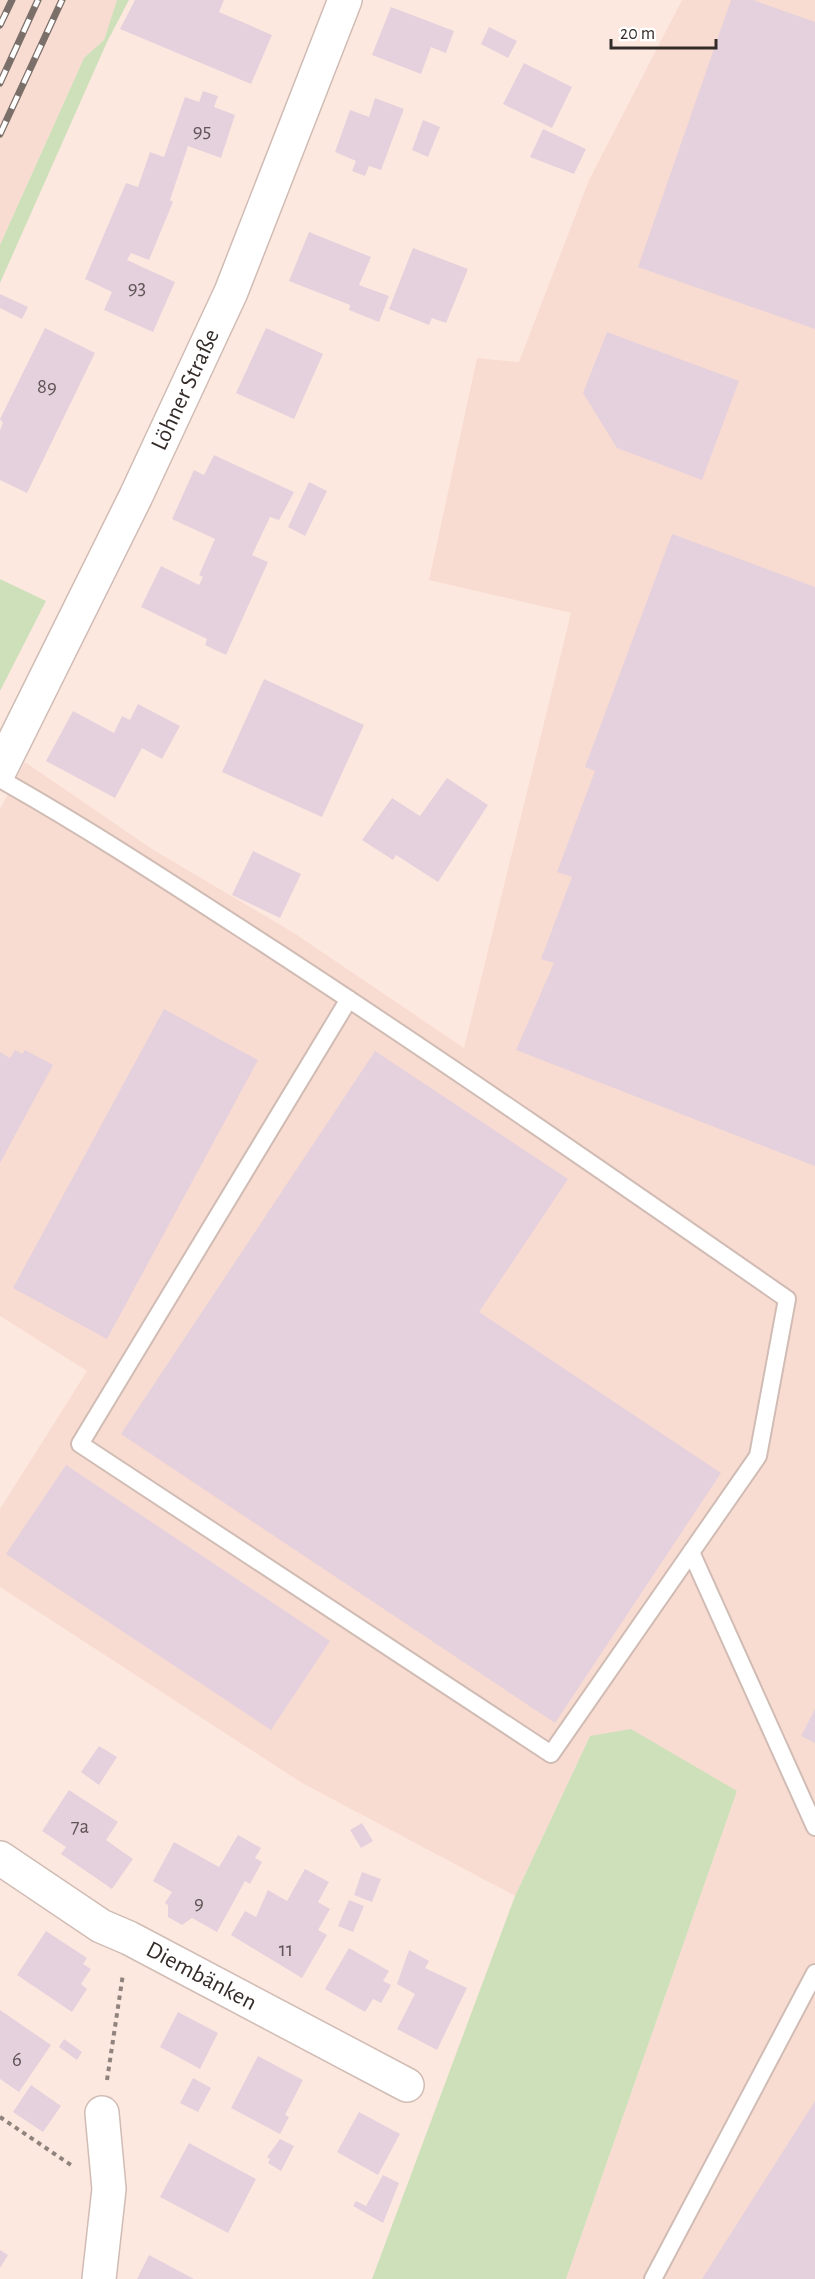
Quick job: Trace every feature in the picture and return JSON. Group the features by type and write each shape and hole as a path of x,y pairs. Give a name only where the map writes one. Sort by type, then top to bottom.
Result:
{"street":[{"name":"Löhner Straße","path":"0,770 136,496 231,292 345,0"},
{"name":"Diembänken","path":"0,1858 101,1926 129,1938 407,2085"},
{"path":"99,2279 109,2189 102,2113"}],"lane":[{"path":"0,779 90,830 349,999 510,1106 787,1299 758,1456 551,1754 80,1444 349,999"},
{"path":"691,1552 815,1827"},
{"path":"653,2279 815,1972"}],"path":[{"path":"102,2113 129,1938"},
{"path":"0,2117 42,2147"}],"shaded area":[{"path":"0,0 117,0 104,40 84,58 0,245"},
{"path":"682,0 815,0 815,2279 566,2279 737,1791 590,1736 515,1896 302,1783 0,1587 0,1509 87,1371 0,1316 0,809 25,762 152,849 294,933 464,1048 571,613 429,580 477,358 519,362 589,180"}],"green space":[{"path":"117,0 129,0 107,42 0,283 0,245 84,58 104,40"},
{"path":"0,579 46,601 0,691"},
{"path":"631,1729 737,1791 566,2279 372,2279 515,1896 590,1736"}],"building":[{"path":"135,0 224,0 219,12 272,35 251,84 120,29"},
{"path":"731,0 753,0 815,22 815,329 638,267"},
{"path":"391,7 454,31 446,53 431,47 421,74 372,55"},
{"path":"489,27 517,41 508,58 481,44"},
{"path":"524,63 572,87 552,128 503,104"},
{"path":"203,91 218,96 214,107 235,115 221,158 188,146 170,200 173,202 149,260 131,253 127,260 175,282 153,332 104,310 112,292 85,279 126,183 138,187 150,152 164,157 185,97 199,102"},
{"path":"375,98 404,109 381,170 369,166 365,176 352,171 356,161 335,152 350,110 369,117"},
{"path":"423,120 440,127 428,157 412,150"},
{"path":"543,129 586,149 574,174 530,157"},
{"path":"309,232 371,257 359,285 389,296 379,322 349,310 350,305 289,281"},
{"path":"413,248 468,269 446,323 432,318 429,325 389,309"},
{"path":"0,294 28,307 22,319 0,308"},
{"path":"45,328 95,353 27,493 0,480 0,430 3,423 0,419"},
{"path":"266,328 323,354 294,419 236,393"},
{"path":"607,332 739,381 702,480 617,448 583,393"},
{"path":"214,455 294,492 279,520 270,517 252,555 268,562 226,655 205,645 207,639 141,607 161,566 199,585 203,577 199,575 215,539 172,519 194,470 204,475"},
{"path":"309,482 327,491 305,536 288,527"},
{"path":"672,534 815,587 815,1166 516,1050 554,963 541,959 572,877 557,872 595,771 585,767"},
{"path":"264,679 364,725 322,817 222,772"},
{"path":"138,704 180,726 162,759 142,748 115,798 46,761 73,711 114,733 122,716 130,720"},
{"path":"447,778 488,805 438,882 396,855 393,860 362,840 392,798 420,816"},
{"path":"253,851 301,874 280,918 232,895"},
{"path":"164,1009 258,1060 107,1339 13,1288"},
{"path":"15,1050 22,1054 25,1050 53,1065 0,1163 0,1052 10,1058"},
{"path":"375,1051 568,1179 479,1312 721,1473 555,1723 121,1434"},
{"path":"66,1465 330,1641 271,1730 6,1554"},
{"path":"815,1709 815,1743 801,1736"},
{"path":"99,1746 117,1757 99,1785 81,1772"},
{"path":"69,1790 118,1822 106,1840 133,1859 112,1889 61,1854 66,1847 42,1831"},
{"path":"362,1823 373,1841 361,1848 350,1830"},
{"path":"238,1835 261,1848 255,1858 262,1862 250,1884 245,1881 217,1932 192,1918 182,1925 168,1917 168,1905 165,1903 172,1892 153,1881 174,1842 219,1867"},
{"path":"305,1869 329,1882 318,1902 330,1909 318,1930 327,1935 302,1978 231,1935 245,1911 256,1917 268,1890 287,1901"},
{"path":"362,1872 381,1879 372,1902 354,1895"},
{"path":"349,1900 364,1906 353,1932 338,1926"},
{"path":"46,1931 87,1958 83,1964 91,1969 81,1984 87,1989 72,2012 17,1975"},
{"path":"349,1948 389,1971 383,1981 391,1985 381,2003 373,1999 365,2012 325,1989"},
{"path":"409,1950 429,1961 425,1968 467,1988 437,2050 397,2029 415,1994 397,1984"},
{"path":"0,2010 51,2045 19,2092 0,2079"},
{"path":"178,2012 218,2033 200,2069 160,2047"},
{"path":"64,2039 82,2052 77,2060 59,2047"},
{"path":"258,2056 303,2080 285,2115 289,2117 280,2134 231,2108"},
{"path":"193,2078 211,2088 198,2112 180,2103"},
{"path":"31,2085 61,2106 43,2132 13,2112"},
{"path":"815,2101 815,2279 702,2279"},
{"path":"359,2112 400,2134 378,2175 337,2152"},
{"path":"280,2139 294,2146 281,2171 268,2163 270,2159 267,2157"},
{"path":"189,2143 256,2179 228,2233 160,2197"},
{"path":"383,2175 399,2183 383,2223 353,2206 356,2201 366,2206"},
{"path":"0,2250 8,2255 0,2268"},
{"path":"149,2255 194,2279 137,2279"}],"railway":[{"path":"0,25 12,0"},
{"path":"0,83 38,0"},
{"path":"0,134 62,0"}]}
